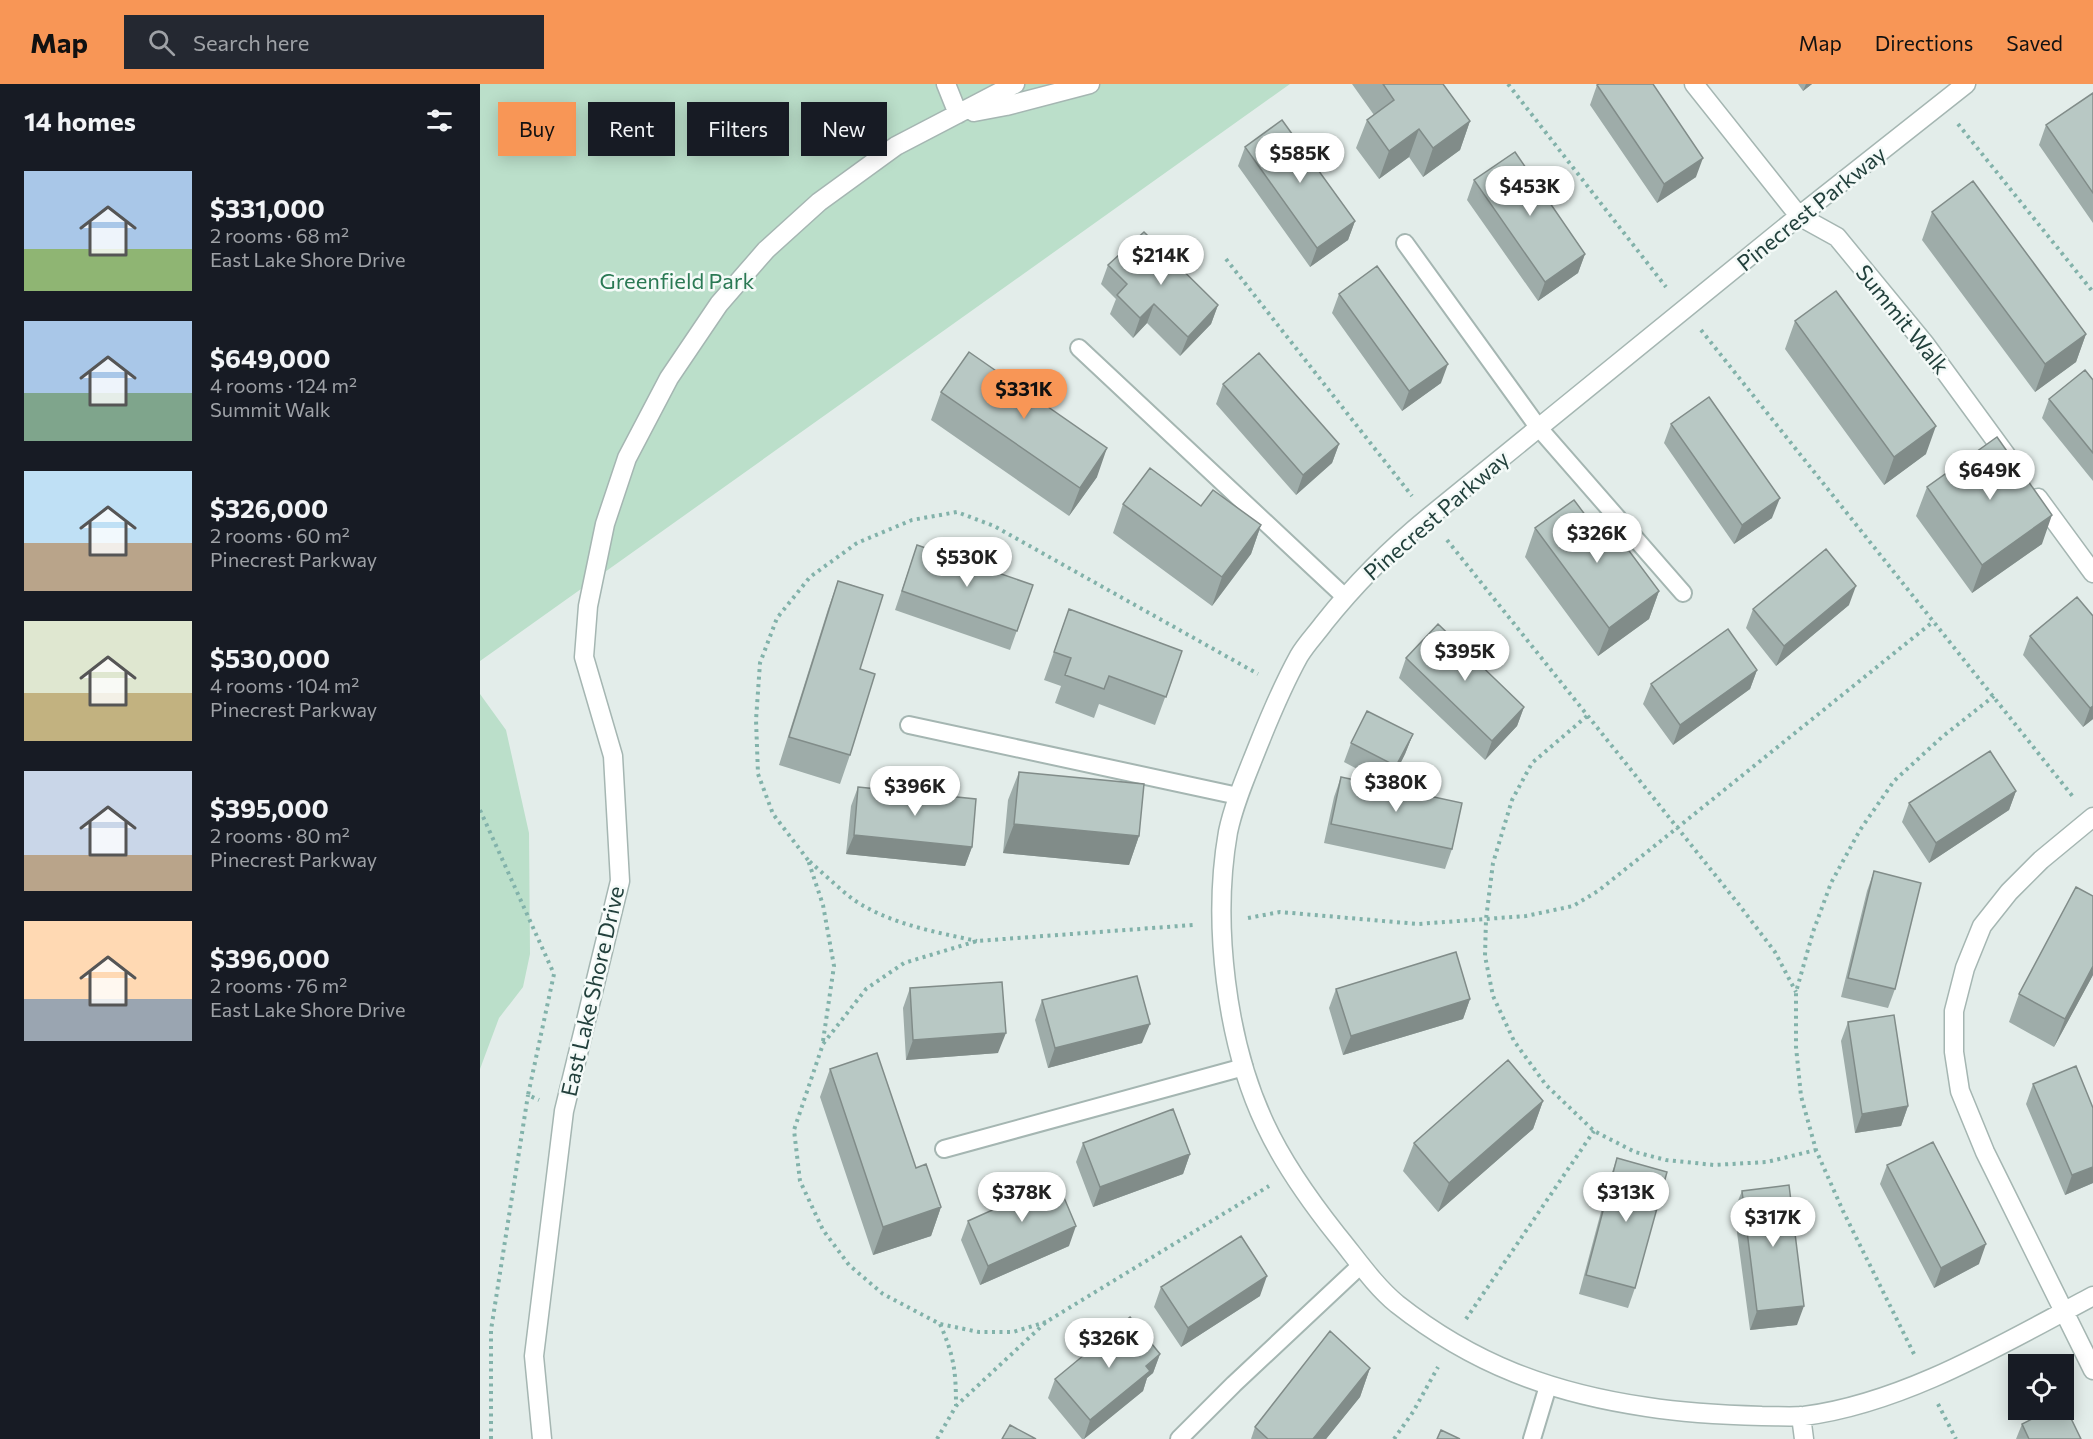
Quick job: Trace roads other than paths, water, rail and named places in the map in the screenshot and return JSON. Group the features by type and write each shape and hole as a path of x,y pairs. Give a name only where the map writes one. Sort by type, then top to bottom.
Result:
{"street":[{"path":"946,84 958,114 1006,106 1090,84"},
{"name":"East Lake Shore Drive","path":"542,1439 534,1356 564,1111 620,881 614,756 584,657 588,606 605,524 627,458 669,378 719,304 766,250 819,202 896,146 1015,84"},
{"name":"Summit Walk","path":"1694,84 1799,216 1837,237 1926,344 2093,573"},
{"name":"Pinecrest Parkway","path":"1966,84 1799,216 1397,543 1345,597 1301,653 1283,688 1238,796 1228,832 1222,891 1226,987 1244,1068 1265,1124 1304,1194 1361,1265 1394,1302 1451,1342 1500,1368 1548,1386 1617,1403 1676,1412 1801,1416 1863,1404 1926,1380 1979,1357 2093,1296"},
{"path":"2092,818 2041,860 2009,892 1983,926 1965,968 1954,1011 1954,1052 1960,1091 1985,1152 2093,1370"},
{"path":"1801,1416 1804,1439"}],"lane":[{"path":"1405,243 1538,427 1683,593"},
{"path":"1079,348 1345,597"},
{"path":"909,725 1238,796"},
{"path":"944,1149 1244,1068"},
{"path":"1179,1439 1361,1265"},
{"path":"1532,1439 1548,1386"}],"park label":[{"name":"Greenfield Park","path":"677,280"}]}
